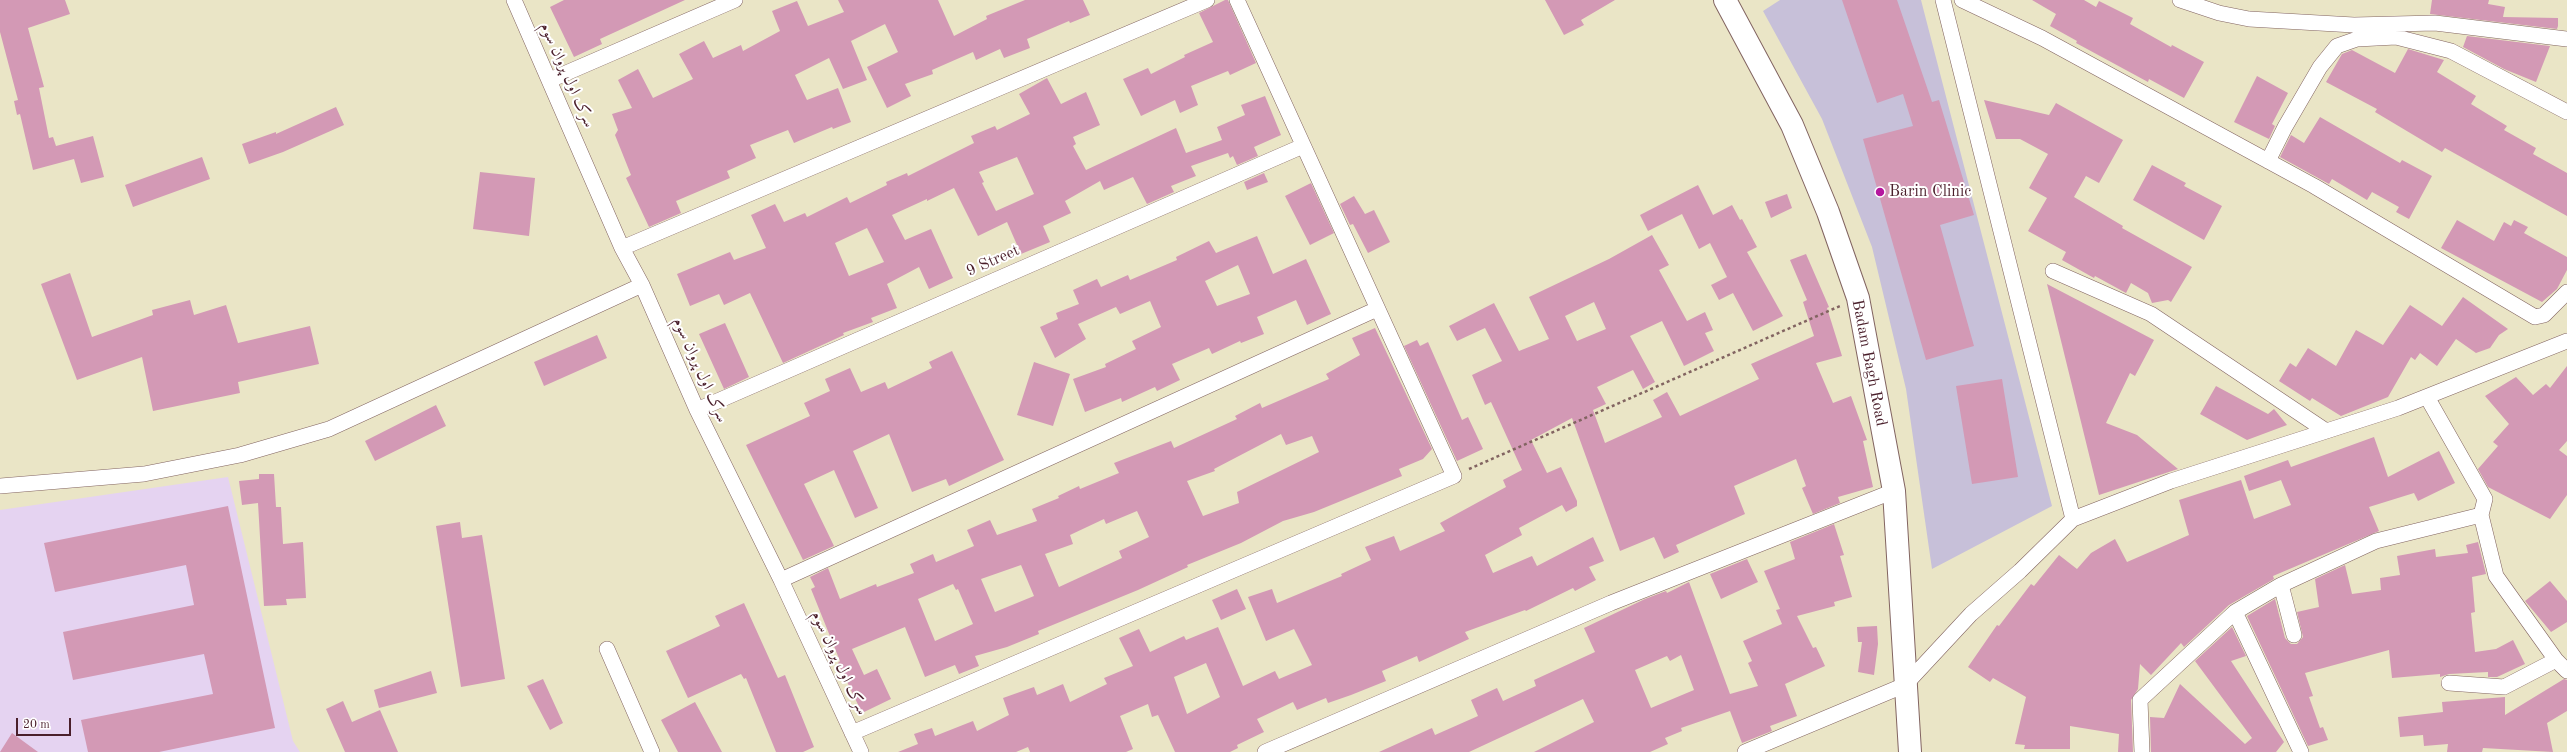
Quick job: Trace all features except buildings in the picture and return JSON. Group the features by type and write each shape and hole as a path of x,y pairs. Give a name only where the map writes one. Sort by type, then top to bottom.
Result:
{"main road":[{"name":"Badam Bagh Road","path":"1726,0 1792,125 1828,212 1858,298 1894,491 1910,752"}],"street":[{"name":"سرک اول پروان سوم","path":"514,0 622,248 642,285 697,410 781,580 861,752"},
{"path":"550,80 735,0"},
{"path":"622,248 1207,0"},
{"path":"852,733 1454,476 1237,0"},
{"path":"1943,0 2073,519"},
{"path":"1962,0 2042,38 2268,161 2535,317 2544,315 2567,292"},
{"path":"2180,0 2219,13 2249,19 2354,25 2435,24 2567,39"},
{"path":"2268,161 2285,127 2320,67 2337,46 2357,39 2396,37 2451,51 2567,112"},
{"name":"9 Street","path":"697,410 1303,146"},
{"path":"2053,271 2151,314 2326,431"},
{"path":"0,486 144,474 240,455 329,430 642,285"},
{"path":"781,580 1377,309"},
{"path":"1745,752 1905,685 1971,614 2020,571 2073,519 2171,481 2427,397 2567,341"},
{"path":"2427,397 2485,499 2481,515 2496,576 2556,660 2567,671"},
{"path":"1265,752 1611,604 1894,491"},
{"path":"2142,752 2140,700 2235,612 2281,585 2376,541 2481,515"},
{"path":"2281,585 2294,635"},
{"path":"2235,612 2301,752"},
{"path":"607,649 652,752"},
{"path":"2449,683 2504,687 2556,660"}],"path":[{"path":"1454,476 1858,298"}],"shaded area":[{"path":"1780,0 1921,0 2052,506 1932,569 1906,389 1872,247 1822,119 1763,11"},
{"path":"228,477 293,741 300,752 0,752 0,510"}],"place":[{"name":"Barin Clinic","path":"1880,192"}]}
